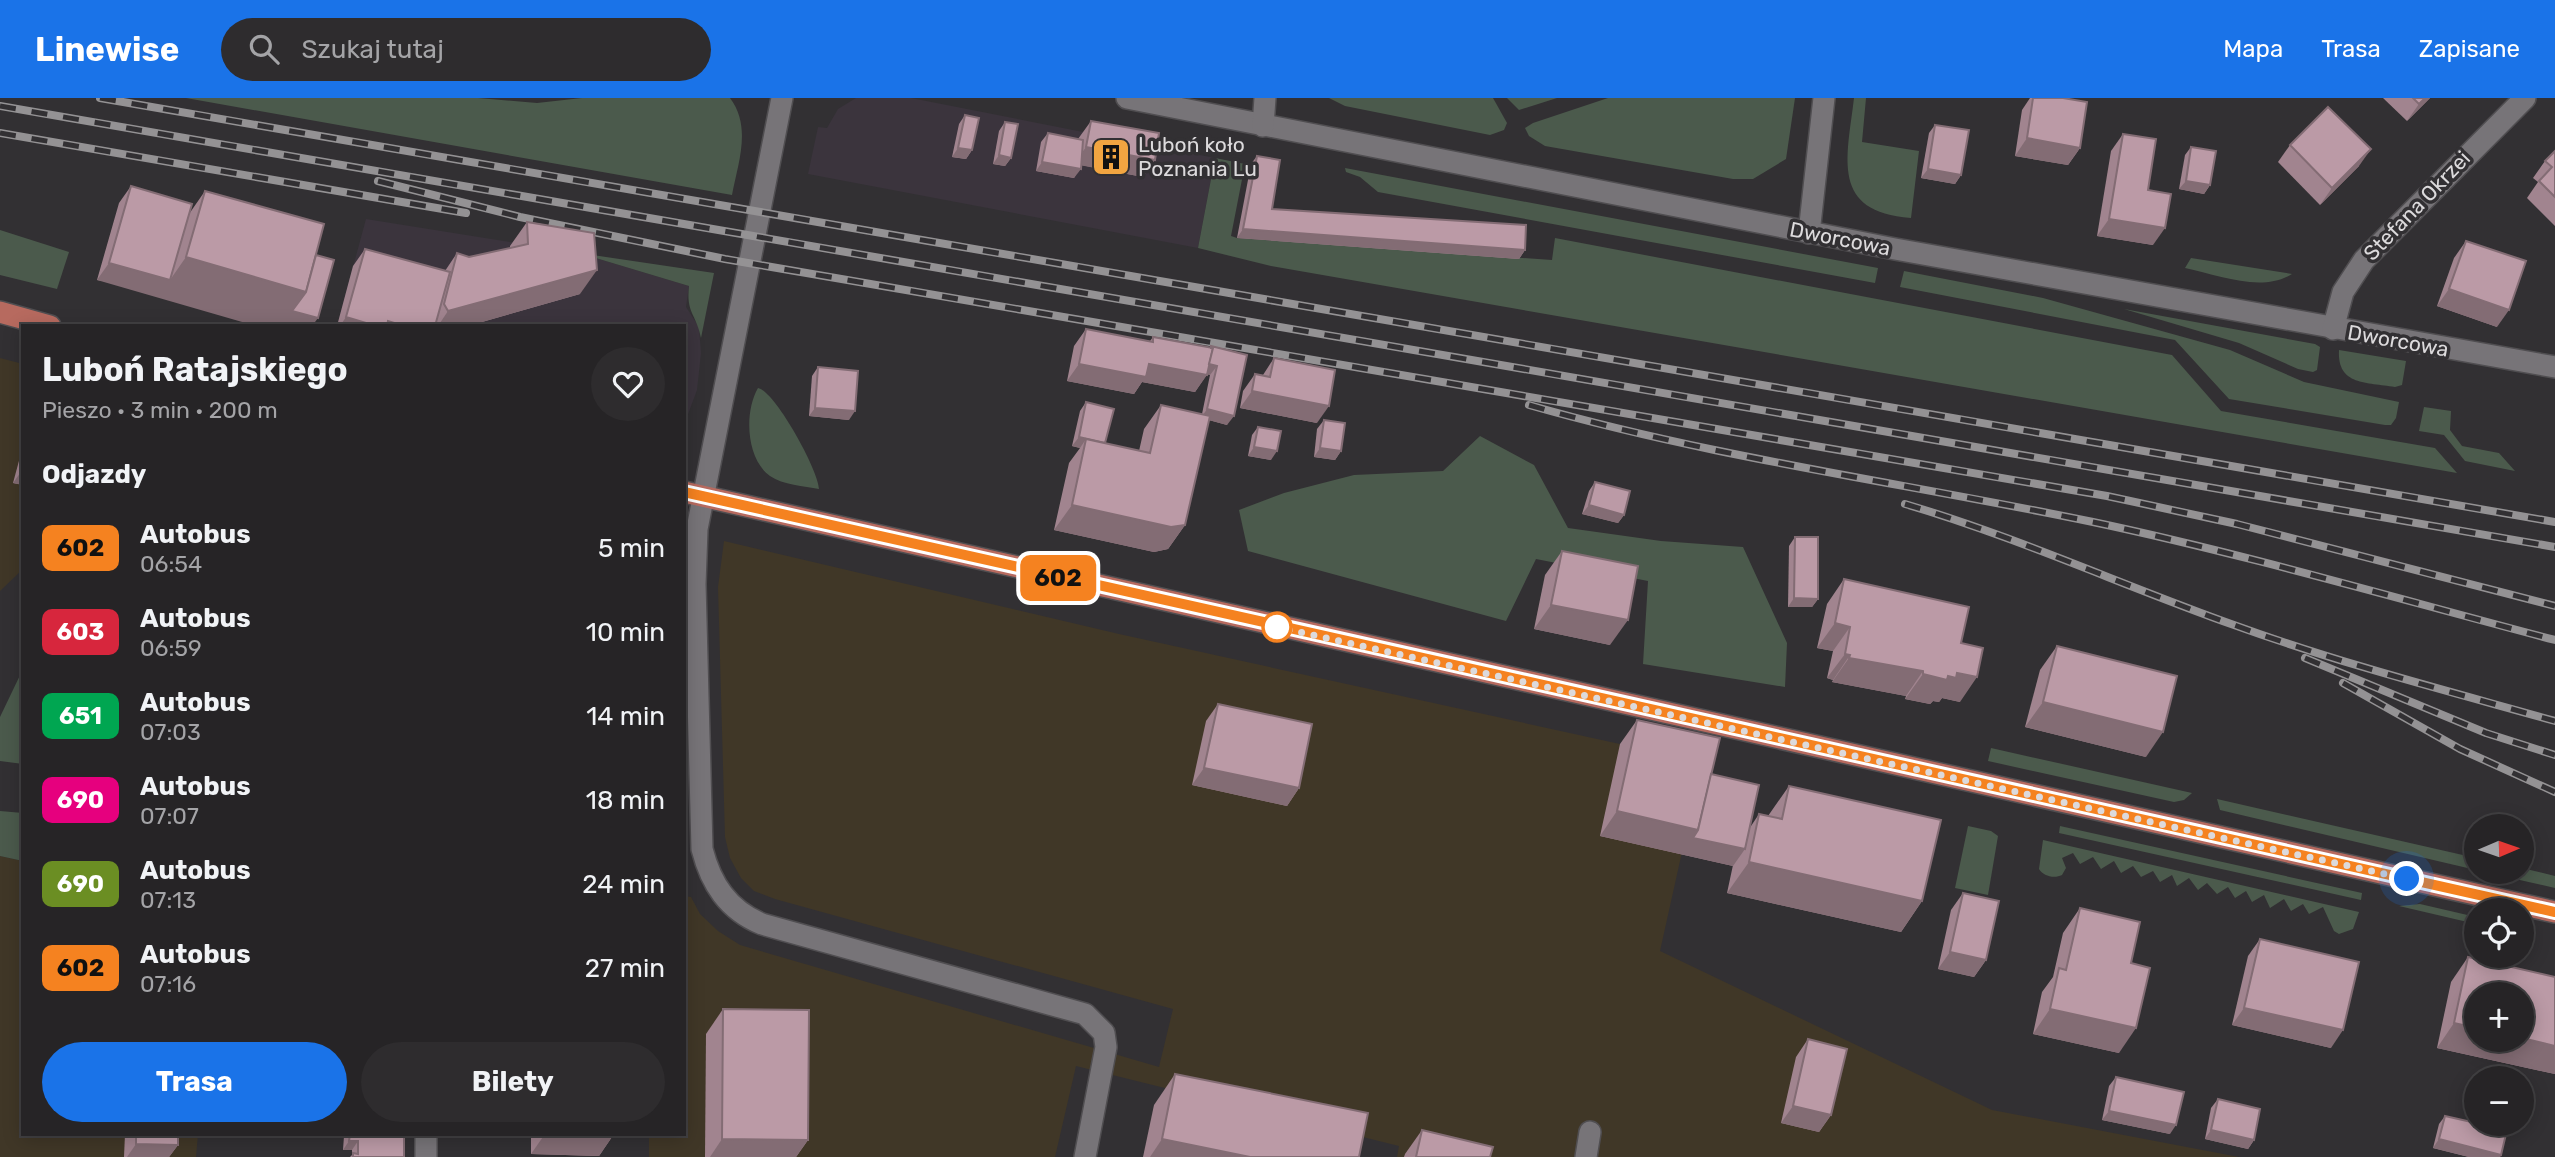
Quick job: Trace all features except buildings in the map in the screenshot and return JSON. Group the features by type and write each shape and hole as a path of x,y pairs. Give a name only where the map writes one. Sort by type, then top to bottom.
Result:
{"main road":[{"path":"0,312 43,324"},
{"path":"694,495 2555,912"}],"street":[{"path":"782,98 694,495 702,849 707,872 721,894 740,913 762,924 1085,1014 1104,1033 1106,1047 1085,1157"},
{"name":"Dworcowa","path":"1127,98 1809,233 2555,367"},
{"path":"1263,126 1265,98"},
{"path":"1809,233 1825,98"},
{"name":"Stefana Okrzei","path":"2333,329 2343,292 2364,260 2525,98"},
{"path":"1586,1157 1590,1132"},
{"path":"426,1136 426,1157"}],"shaded area":[{"path":"856,98 911,98 1215,158 1198,248 808,174 818,127 827,128 838,109"},
{"path":"366,219 579,253 689,286 686,307 699,327 701,353 697,390 686,418 686,324 338,324"},
{"path":"0,358 21,363 21,571 0,591"},
{"path":"724,541 1119,634 1702,762 1660,951 1992,1110 2239,1157 1397,1157 1399,1146 1076,1066 1055,1157 649,1157 649,1136 686,1136 686,896 691,897 700,914 718,931 740,945 1159,1067 1173,1009 754,891 741,878 730,858 725,837 718,587"},
{"path":"0,856 21,861 21,1136 198,1136 196,1157 0,1157"}],"green space":[{"path":"186,98 478,98 537,103 582,98 730,98 737,109 742,145 732,195"},
{"path":"1329,98 1493,98 1507,123 1504,130 1490,135 1345,106"},
{"path":"1507,98 1557,98 1519,110"},
{"path":"1608,98 1795,98 1786,159 1753,179 1733,179 1545,146 1529,136 1525,128"},
{"path":"1854,98 1866,98 1862,142 1919,151 1911,218 1885,214 1867,205 1856,193 1849,178 1848,161"},
{"path":"1215,158 1245,164 1231,236 1237,238 1552,260 1555,238 2172,355 2221,411 2435,448 2457,473 1271,266 1198,248"},
{"path":"1345,168 1878,268 1875,283 1378,192 1360,177 1346,172"},
{"path":"0,230 69,252 57,289 0,275"},
{"path":"579,253 714,273 701,338 690,308 689,286"},
{"path":"2191,258 2292,274 2267,282 2240,281 2185,268"},
{"path":"1904,271 2043,298 2230,350 2304,382 2399,402 2396,418 2391,425 2385,425 2229,399 2175,340 1900,287"},
{"path":"2124,309 2315,344 2320,347 2317,370 2313,372 2298,369 2239,343"},
{"path":"2339,350 2406,361 2402,385 2395,387 2364,383 2348,376 2340,362"},
{"path":"758,388 766,392 795,433 812,466 819,489 775,479 762,468 752,447 749,422"},
{"path":"2424,407 2451,411 2450,430 2462,446 2499,453 2515,471 2465,461 2444,435 2419,431"},
{"path":"1480,436 1534,465 1568,528 1661,541 1743,547 1787,643 1785,687 1643,664 1648,581 1536,559 1506,621 1248,551 1239,510 1284,493 1354,475 1443,471"},
{"path":"21,673 21,764 0,761 0,717"},
{"path":"1991,748 2192,793 2184,800 2174,802 1988,761"},
{"path":"2217,799 2464,855 2464,867 2220,810"},
{"path":"0,811 21,813 21,861 0,856"},
{"path":"1968,826 1991,831 1998,836 1988,895 1955,888"},
{"path":"2060,826 2362,893 2361,900 2059,833"},
{"path":"2043,840 2359,912 2353,929 2339,934 2334,931 2323,907 2309,914 2303,904 2291,911 2284,899 2270,908 2264,895 2252,902 2246,891 2235,898 2228,887 2217,894 2207,883 2198,890 2189,878 2177,886 2172,875 2160,882 2153,871 2141,877 2133,866 2121,873 2114,861 2101,869 2093,857 2080,864 2073,853 2062,858 2066,868 2062,875 2049,876 2039,869"},
{"path":"2534,871 2555,876 2555,888 2534,883"},
{"path":"2420,904 2464,914 2464,921 2399,906"}],"railway":[{"path":"100,98 2555,522"},
{"path":"0,106 2555,547"},
{"path":"0,133 466,213"},
{"path":"378,181 520,217 725,259 2107,496 2237,524 2555,606"},
{"path":"1529,405 1599,424 1739,455 2151,535 2555,640"},
{"path":"1905,504 1988,531 2274,639 2555,721"},
{"path":"2305,658 2486,733 2555,755"},
{"path":"2343,683 2460,749 2555,792"}],"bus line":[{"name":"602","path":"686,492 2555,912"}],"place":[{"name":"Luboń koło Poznania Lu","path":"1111,157"}],"route":[{"path":"1277,627 2407,879"}]}
